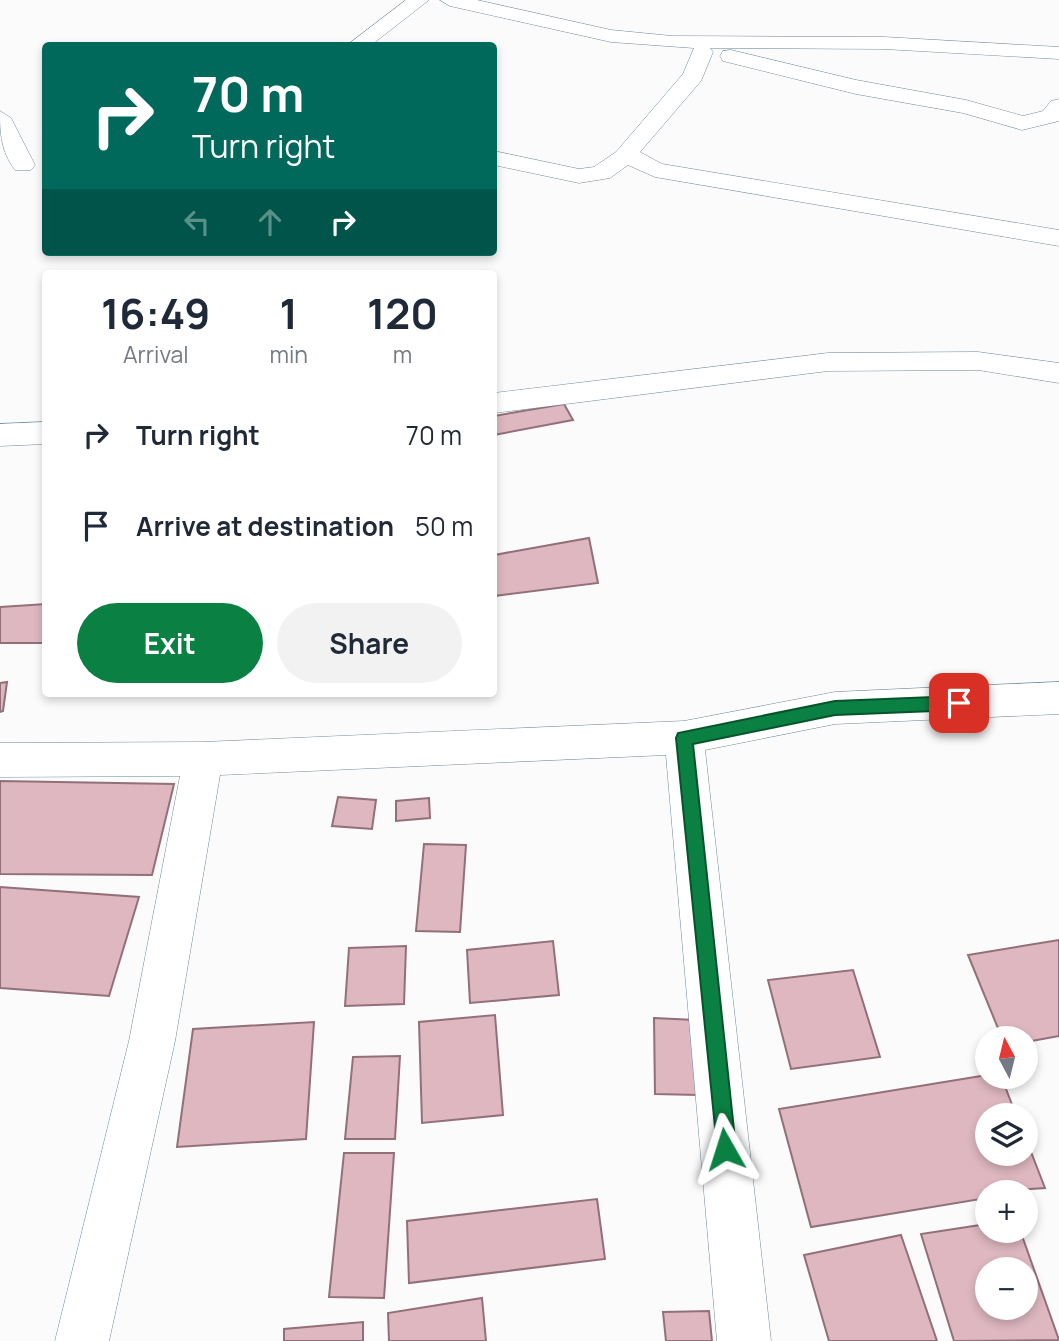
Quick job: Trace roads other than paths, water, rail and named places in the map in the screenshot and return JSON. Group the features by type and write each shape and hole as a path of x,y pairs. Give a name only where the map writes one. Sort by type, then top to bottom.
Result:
{"street":[{"path":"361,42 419,0"},
{"path":"450,0 498,5 611,36 698,47 856,87 966,107 1022,123 1051,116 1059,106"},
{"path":"698,47 884,43 1059,53"},
{"path":"497,159 579,176 601,173 628,155 629,148 693,76 698,47"},
{"path":"1030,51 1052,83"},
{"path":"0,118 23,165"},
{"path":"628,155 656,170 1059,238"},
{"path":"497,403 828,362 978,361 1059,373"},
{"path":"0,435 42,433"},
{"path":"0,760 203,759 684,738 835,708 1059,698"},
{"path":"684,738 744,1341"},
{"path":"82,1341 152,1041 203,759"}]}
